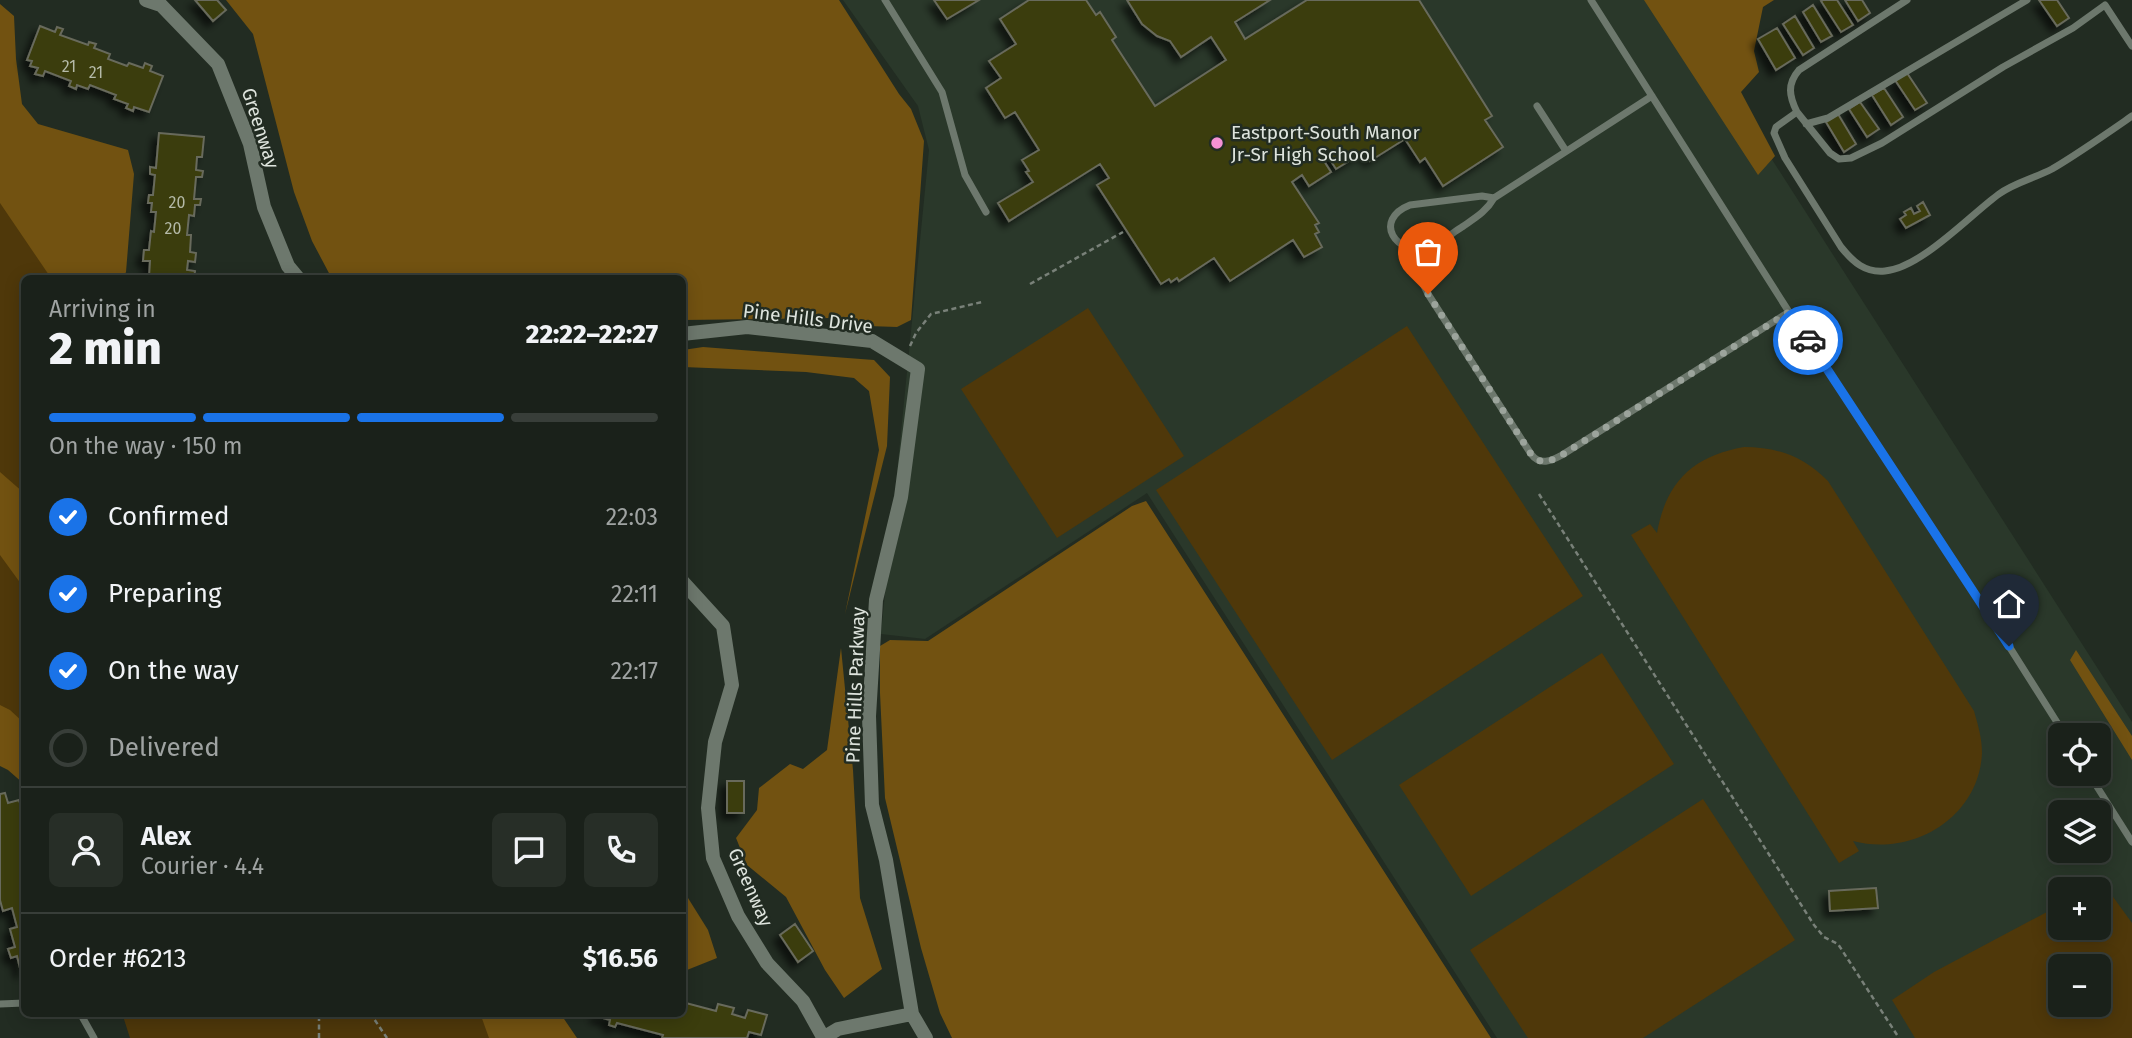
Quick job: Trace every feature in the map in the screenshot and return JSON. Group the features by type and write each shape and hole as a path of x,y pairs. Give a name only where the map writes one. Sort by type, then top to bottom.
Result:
{"street":[{"name":"Greenway","path":"156,2 218,64 250,144 264,207 288,266 296,275"},
{"name":"Pine Hills Drive","path":"686,334 747,327 872,341 903,360"},
{"name":"Pine Hills Parkway","path":"903,360 918,369 901,498 876,600 869,716 872,805 886,860 912,1014 926,1038"},
{"name":"Greenway","path":"686,585 723,626 732,685 715,742 708,808 713,858 738,916 767,963 803,1002 823,1037 838,1029 912,1014"}],"lane":[{"path":"884,0 942,92 965,175 986,212"},
{"path":"1591,0 1789,312 2057,723"},
{"path":"1907,0 1792,77 1789,92 1797,112 1830,153 1839,159 1851,158 1882,143 2003,67 2073,28 2103,3 2132,46"},
{"path":"1806,124 1828,118 2027,0"},
{"path":"1494,198 1482,196 1410,205 1399,209 1391,219 1390,229 1394,239 1403,246 1420,249 1431,247 1487,210 1494,198 1652,96"},
{"path":"1537,106 1566,151"},
{"path":"1797,112 1776,127 1774,133 1785,158 1852,261 1858,266 1885,272 1911,262 1964,225 2000,193 2051,169 2132,116"},
{"path":"1420,249 1420,278 1428,294 1535,459 1543,462 1551,461 1583,442 1789,312"},
{"path":"2097,786 2132,842"},
{"path":"0,1004 21,1003"},
{"path":"82,1017 94,1038"}],"path":[{"path":"1030,284 1123,232"},
{"path":"903,360 916,333 931,314 982,302"},
{"path":"1539,494 1814,925 1824,937 1838,944 1899,1038"},
{"path":"319,1017 319,1038"},
{"path":"373,1017 387,1038"}],"shaded area":[{"path":"226,0 839,0 911,109 924,141 911,320 897,327 868,326 832,318 686,320 686,275 330,275 312,241 294,192 253,34"},
{"path":"843,0 1670,0 2132,722 2132,1038 1497,1038 1147,493 925,639 881,634 929,150 918,106"},
{"path":"1644,0 1774,0 1763,7 1754,51 1759,72 1741,92 1775,156 1758,175"},
{"path":"0,4 14,16 22,104 38,124 128,150 134,174 124,275 49,275 0,203"},
{"path":"0,202 65,275 21,275 21,742 0,737"},
{"path":"1088,308 1184,456 1057,538 961,389"},
{"path":"1407,326 1583,596 1332,760 1156,490"},
{"path":"703,347 874,360 890,377 887,446 845,614 879,450 869,391 854,378 806,372 686,367 686,350"},
{"path":"1744,447 1768,449 1790,455 1810,466 1828,481 1974,711 1982,747 1978,776 1969,796 1955,814 1919,837 1898,843 1853,841 1859,851 1839,863 1631,535 1650,524 1657,533 1667,499 1685,474 1696,465 1726,451"},
{"path":"0,472 21,490 21,584 0,555"},
{"path":"1146,501 1491,1038 952,1038 940,1013 921,948 885,798 880,646 890,640 928,641 1132,506"},
{"path":"841,648 853,770 860,898 882,969 844,998 825,970 786,897 747,865 736,838 757,810 759,788 790,764 803,769 827,750"},
{"path":"2076,650 2132,736 2132,760 2111,723 2070,660"},
{"path":"1602,653 1674,764 1471,896 1399,785"},
{"path":"0,705 21,720 21,781 0,766"},
{"path":"1703,799 1795,940 1643,1038 1528,1038 1470,950"},
{"path":"2111,894 2132,923 2132,1038 1915,1038 1892,1000 1934,972 2048,911 2048,940 2111,940"},
{"path":"686,895 708,930 717,958 687,970"},
{"path":"123,1017 515,1017 523,1038 130,1038"},
{"path":"481,1017 563,1017 577,1038 489,1038"}],"building":[{"path":"195,0 217,0 226,10 213,21"},
{"path":"934,0 979,0 947,19"},
{"name":"Eastport-South Manor Jr-Sr High School","path":"1029,0 1086,0 1096,15 1100,12 1116,37 1112,40 1155,106 1226,60 1211,37 1181,57 1170,41 1157,36 1142,24 1127,0 1270,0 1235,22 1245,39 1307,0 1419,0 1492,116 1485,120 1503,147 1443,186 1425,158 1420,162 1405,139 1370,161 1364,152 1336,169 1329,158 1324,161 1331,172 1309,186 1302,175 1292,182 1319,223 1315,225 1319,232 1315,234 1322,247 1304,257 1293,240 1230,281 1214,258 1179,281 1177,278 1171,282 1169,279 1161,284 1097,185 1109,178 1100,164 1009,221 998,203 1033,182 1022,160 1039,150 1015,112 1005,118 986,88 1001,78 989,61 1016,44 1000,19"},
{"path":"1837,0 1853,25 1841,32 1821,1"},
{"path":"1845,0 1862,0 1870,13 1858,21"},
{"path":"2039,0 2057,0 2069,18 2057,26"},
{"path":"1813,5 1832,36 1821,42 1803,12"},
{"path":"1795,16 1814,48 1803,55 1783,24"},
{"path":"40,26 55,32 57,27 63,29 60,35 88,45 89,42 96,44 94,48 110,54 108,59 127,66 129,63 143,68 145,63 152,66 150,71 163,76 149,112 134,107 133,111 126,108 128,104 114,99 116,95 90,85 88,89 77,85 76,89 69,86 71,81 45,71 43,76 35,74 38,68 30,66 32,61 27,60"},
{"path":"1777,28 1795,58 1776,70 1758,39"},
{"path":"1907,73 1927,103 1915,110 1895,80"},
{"path":"1884,88 1903,117 1891,125 1872,95"},
{"path":"1860,102 1879,129 1867,137 1849,109"},
{"path":"1838,114 1856,144 1844,152 1826,122"},
{"path":"159,133 204,137 202,157 197,157 196,170 203,171 202,177 196,177 194,199 201,199 200,205 195,205 194,216 189,215 187,235 191,235 190,252 196,253 195,262 188,261 187,270 195,271 194,275 149,275 150,261 143,261 144,250 149,250 151,231 154,232 156,212 151,212 152,203 148,203 149,195 153,195 155,175 150,174 150,167 156,168"},
{"path":"1923,202 1930,215 1906,228 1900,219 1906,215 1904,212 1911,208 1914,214 1920,211 1917,206"},
{"path":"727,781 744,781 744,813 727,813"},
{"path":"5,793 8,803 19,800 21,807 21,972 17,956 11,958 8,949 15,947 10,929 17,927 12,908 3,911 0,900 0,794"},
{"path":"1876,888 1878,908 1830,911 1829,891"},
{"path":"795,924 813,951 798,962 780,935"},
{"path":"686,1003 716,1011 718,1004 734,1008 732,1014 745,1018 748,1010 767,1015 761,1035 749,1032 747,1038 662,1038 663,1035 617,1023 615,1027 609,1025 610,1020 600,1017 686,1017"}],"way so far":[{"path":"1428,294 1531,454 1543,462 1562,455 1789,312 1808,340"}],"place":[{"name":"Eastport-South Manor Jr-Sr High School","path":"1217,143"}],"route":[{"path":"1808,340 2009,646"}]}
